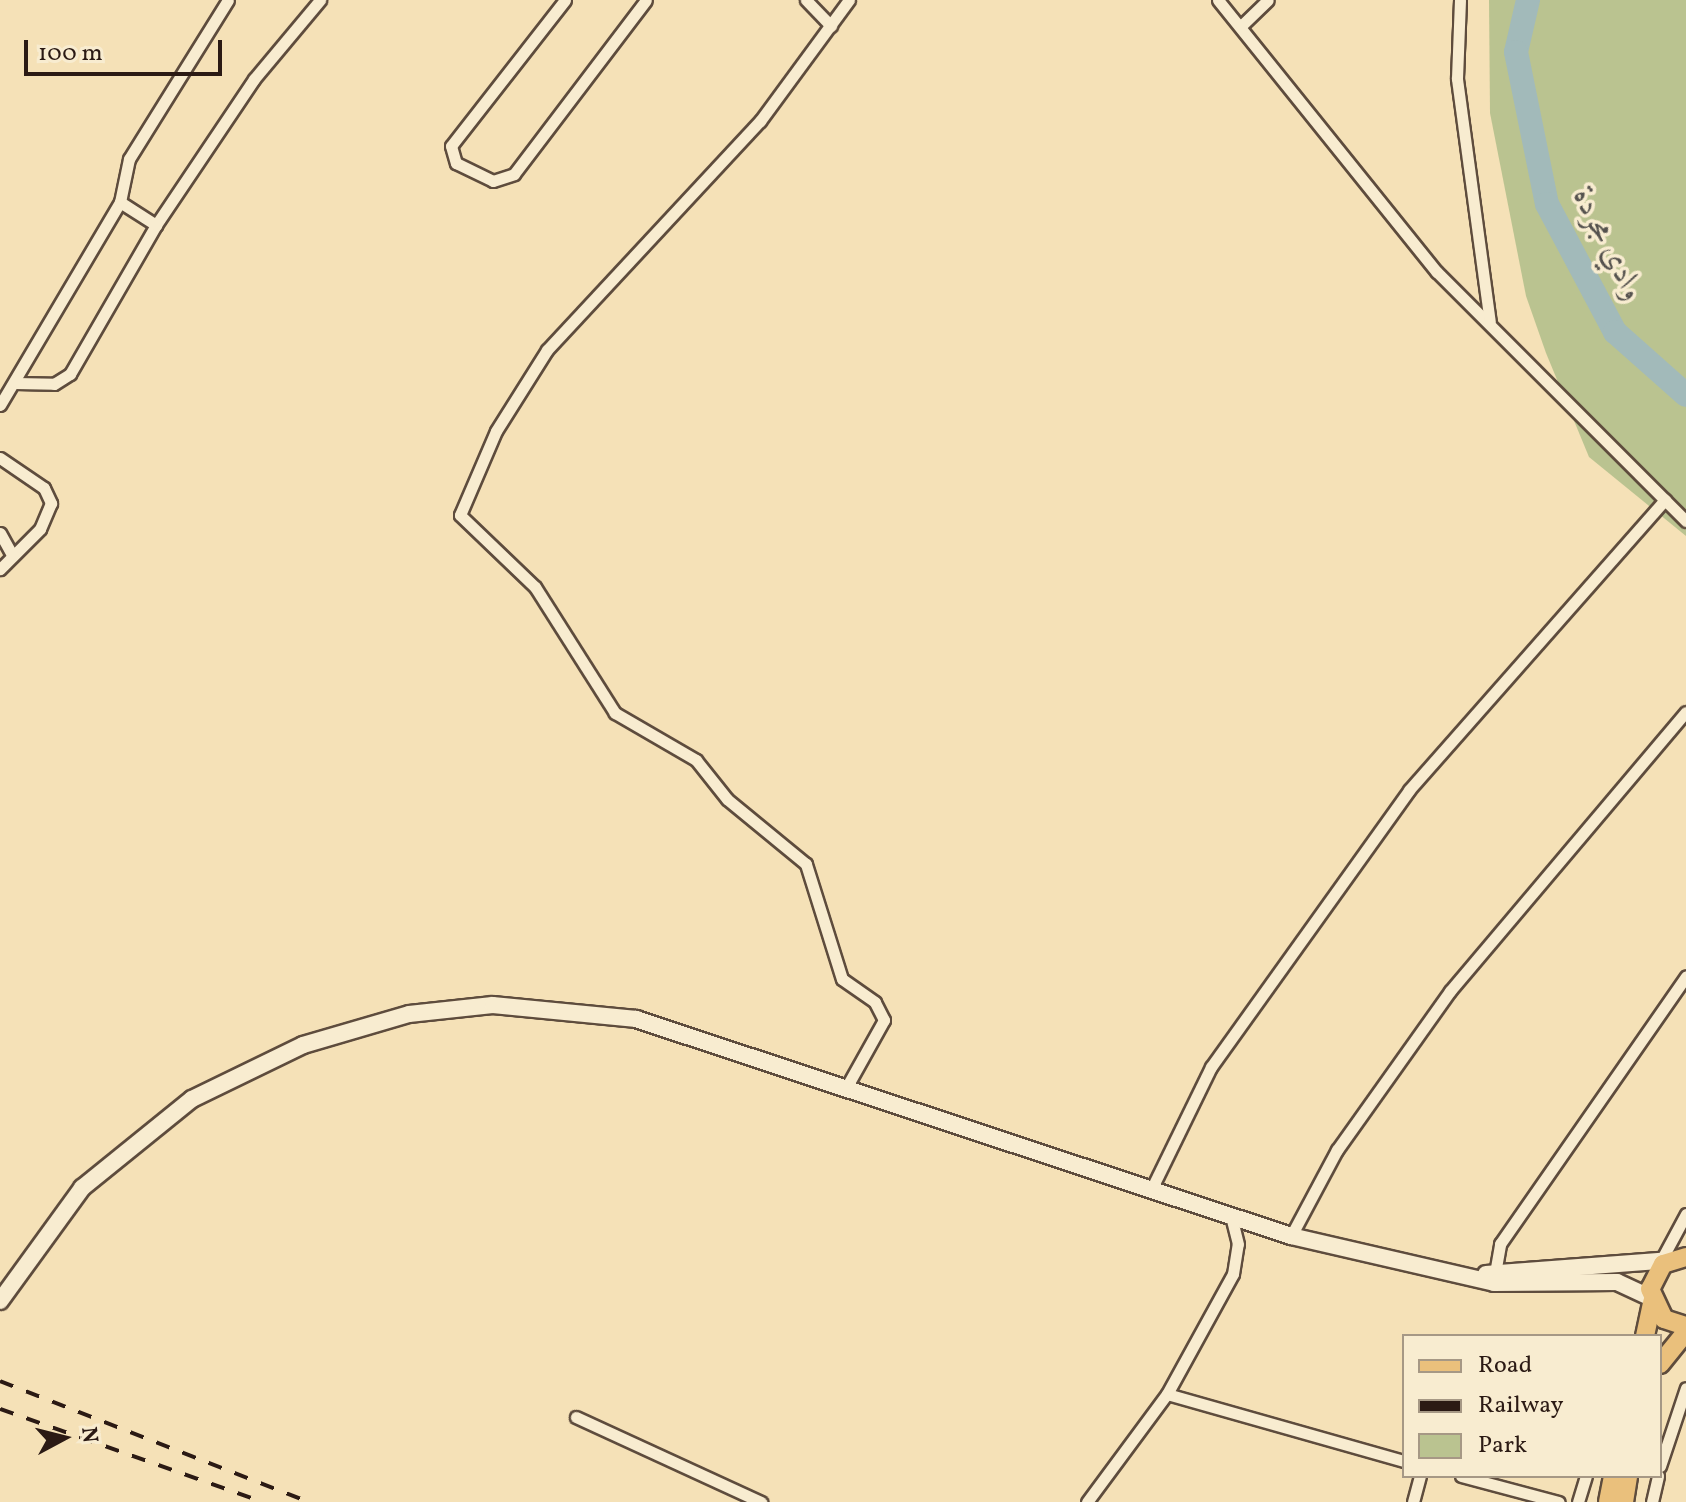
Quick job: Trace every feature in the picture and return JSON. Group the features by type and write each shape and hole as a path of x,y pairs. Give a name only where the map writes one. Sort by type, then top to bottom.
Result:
{"main road":[{"path":"1645,1334 1651,1300 1673,1259"},
{"path":"1651,1300 1664,1319 1686,1329 1671,1355"},
{"path":"1608,1502 1613,1478"},
{"path":"1624,1502 1628,1478"}],"street":[{"path":"0,405 120,202 129,159 228,0"},
{"path":"15,383 67,378 156,225 254,79 320,0"},
{"path":"565,0 451,146 456,163 493,181 514,174 646,0"},
{"path":"806,0 831,26"},
{"path":"846,1088 884,1020 875,1002 842,979 806,864 721,794 696,760 615,713 535,587 460,515 496,431 547,350 760,121 849,0"},
{"path":"1218,0 1241,26 1351,174 1490,322 1686,521"},
{"path":"1241,26 1268,0"},
{"path":"1460,0 1458,88 1490,322"},
{"path":"120,202 156,225"},
{"path":"0,458 51,498 45,522 0,569"},
{"path":"1151,1190 1211,1067 1409,790 1665,500"},
{"path":"0,533 13,556"},
{"path":"1291,1236 1337,1150 1450,991 1686,712"},
{"path":"1494,1278 1500,1244 1686,976"},
{"path":"0,1301 82,1188 163,1120 267,1060 381,1020 493,1005 597,1011 846,1088 1291,1236 1460,1275 1617,1282 1651,1300"},
{"path":"1494,1278 1673,1259 1686,1214"},
{"path":"1087,1502 1167,1394 1233,1274 1238,1244 1231,1216"},
{"path":"1662,1461 1682,1410 1686,1388"},
{"path":"1167,1394 1402,1460"},
{"path":"576,1417 761,1502"},
{"path":"1413,1502 1419,1478"},
{"path":"1469,1478 1559,1502"},
{"path":"1578,1502 1585,1478"},
{"path":"1652,1502 1658,1478"}],"green space":[{"path":"1489,0 1686,0 1686,536 1589,457 1546,353 1526,296 1490,113"}],"waterway":[{"name":"وادي مجردة","path":"1528,0 1516,52 1547,204 1615,332 1686,395"}],"railway":[{"path":"0,1381 309,1502"},
{"path":"0,1409 262,1502"}]}
